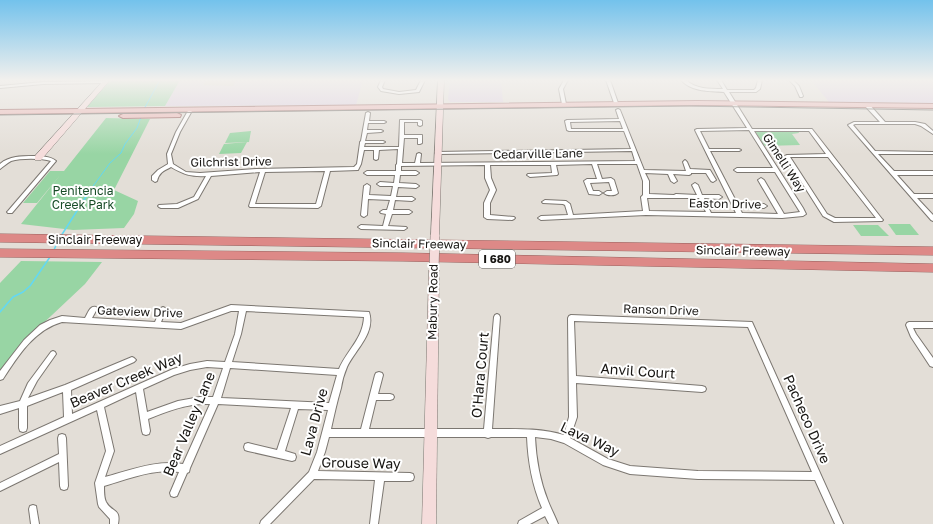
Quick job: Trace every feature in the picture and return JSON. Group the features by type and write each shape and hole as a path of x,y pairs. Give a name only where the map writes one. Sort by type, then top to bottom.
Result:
{"highway":[{"path":"0,231 31,234 39,239"},
{"name":"Sinclair Freeway","path":"0,238 933,251"},
{"name":"Sinclair Freeway","path":"0,253 403,257 933,268"}],"main road":[{"path":"38,158 84,104"},
{"name":"Mabury Road","path":"429,524 429,479 432,434 434,270 439,104"},
{"path":"0,118 368,113 553,104"},
{"path":"576,104 617,106"},
{"path":"0,112 128,109 439,109 617,106 867,105 933,106"},
{"path":"735,106 933,113"}],"street":[{"path":"867,105 884,123"},
{"path":"617,106 646,181 646,196 644,197 646,213"},
{"name":"Gimelli Way","path":"735,106 803,214"},
{"path":"155,180 155,176 160,171 171,166 168,156 186,116 191,109"},
{"path":"368,113 361,149 400,148"},
{"path":"604,120 607,130"},
{"path":"622,120 567,121 569,130 626,130"},
{"path":"385,228 394,198 402,137 402,121 420,121 420,126"},
{"path":"366,122 384,122"},
{"path":"933,133 927,127 919,124 854,123 850,125 933,219"},
{"path":"740,215 697,130 810,130 830,155 864,198 880,220 834,220 829,218 825,215 787,156 830,155"},
{"path":"364,132 381,131"},
{"path":"402,137 420,136 420,143"},
{"path":"362,142 383,142"},
{"path":"389,143 389,149"},
{"name":"Gilchrist Drive","path":"171,166 185,173 209,175 263,171 328,171 356,169 361,149"},
{"path":"376,159 377,149"},
{"path":"437,153 634,150"},
{"path":"707,150 739,150"},
{"path":"530,175 555,174 549,151"},
{"path":"873,152 933,153"},
{"path":"417,165 419,154"},
{"path":"0,167 7,161 15,159 53,159 53,162 10,212"},
{"name":"Cedarville Lane","path":"398,165 639,162"},
{"path":"685,162 689,171"},
{"path":"594,163 600,181"},
{"path":"486,165 488,178 493,190 487,203 487,217 512,218"},
{"path":"736,170 776,170"},
{"path":"263,171 252,206 318,206 328,171"},
{"path":"642,171 708,171 713,180"},
{"path":"670,172 674,181"},
{"path":"367,173 416,174"},
{"path":"892,173 933,173"},
{"path":"161,206 178,206 196,198 209,175"},
{"path":"599,193 591,193 587,181 611,180 615,193 607,193"},
{"path":"761,180 782,216"},
{"path":"380,184 416,186"},
{"path":"695,185 709,214"},
{"path":"364,215 366,186"},
{"path":"646,196 719,197"},
{"path":"912,196 933,196"},
{"path":"366,197 412,199"},
{"path":"545,202 564,202 567,204 571,217"},
{"path":"735,205 764,206"},
{"path":"383,212 409,212"},
{"name":"Easton Drive","path":"541,218 598,214 646,213 782,216 803,214"},
{"path":"361,227 404,228"},
{"path":"86,321 94,308"},
{"name":"Gateview Drive","path":"0,377 20,350 33,336 45,325 62,319 182,326 231,308 367,314"},
{"name":"Bear Valley Lane","path":"174,493 216,400 238,334 242,309"},
{"path":"157,324 163,310"},
{"name":"Lava Drive","path":"264,524 312,475 321,452 333,407 340,372 344,362 360,340 366,327 367,314"},
{"name":"O'Hara Court","path":"488,434 497,317"},
{"name":"Ranson Drive","path":"572,378 571,318 750,324"},
{"name":"Pacheco Drive","path":"750,324 839,524"},
{"path":"933,325 909,325 913,335 933,364"},
{"path":"23,428 23,404 26,395 36,377 53,354"},
{"path":"0,410 23,404 67,388 132,360"},
{"name":"Beaver Creek Way","path":"0,450 174,372 190,367 207,364 340,372"},
{"path":"364,433 379,375"},
{"path":"566,440 573,417 572,378"},
{"name":"Anvil Court","path":"572,378 702,389"},
{"path":"67,388 68,419"},
{"path":"139,388 146,431"},
{"path":"373,397 390,397"},
{"path":"144,418 178,404 200,400 333,407"},
{"path":"100,406 110,451 100,483 102,504 115,517 114,524"},
{"path":"280,454 295,406"},
{"name":"Lava Way","path":"326,433 531,433 551,435 566,440 606,462 630,470 698,475 818,476"},
{"path":"531,433 534,465 546,510 554,524"},
{"path":"62,438 64,486"},
{"path":"248,447 292,457"},
{"path":"0,487 63,456"},
{"path":"100,483 154,468 177,467 186,469"},
{"name":"Grouse Way","path":"312,475 410,477"},
{"path":"374,524 380,476"},
{"path":"33,509 35,524"},
{"path":"522,524 546,510"}],"shaded area":[{"path":"166,104 356,104 356,105 165,106"}],"green space":[{"path":"166,104 165,106 88,107 88,105"},
{"name":"Penitencia Creek Park","path":"106,118 150,119 114,190 138,201 134,214 124,228 73,230 21,224 61,174 37,203 23,203 50,171 64,171"},
{"path":"251,131 249,142 225,143 230,133"},
{"path":"755,131 798,131 799,133 792,134 800,145 765,146"},
{"path":"247,142 241,153 219,154 224,144"},
{"path":"888,224 910,224 919,235 896,235"},
{"path":"853,225 878,225 889,236 861,236"},
{"path":"21,261 102,262 85,284 18,347 0,372 0,283"}],"waterway":[{"path":"88,193 110,163 121,153 125,144 137,128 147,104"},
{"path":"61,236 89,192"},
{"path":"54,250 57,243"},
{"path":"0,312 13,297 23,292 30,286 50,257"}],"tram line":[{"path":"0,115 689,106 933,110"}]}
